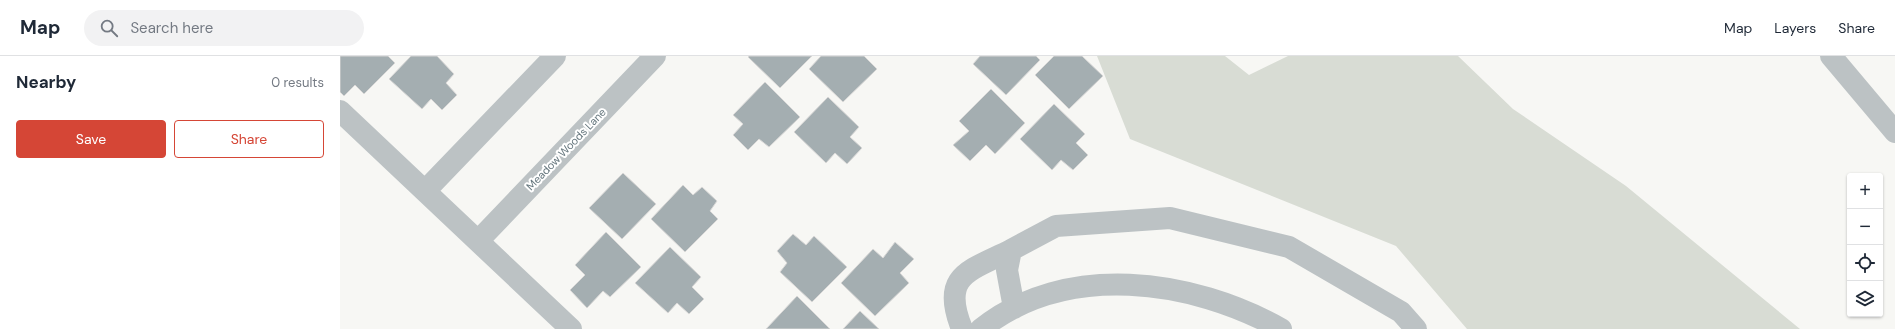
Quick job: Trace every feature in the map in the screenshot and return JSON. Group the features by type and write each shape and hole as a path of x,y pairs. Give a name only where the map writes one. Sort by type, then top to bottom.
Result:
{"street":[{"path":"425,191 555,56"},
{"name":"Meadow Woods Lane","path":"478,241 655,56"},
{"path":"1831,56 1895,132"},
{"path":"340,111 571,329"},
{"path":"962,329 955,312 954,291 966,272 1056,226 1170,218 1289,247 1401,312 1416,329"},
{"path":"1011,250 1007,270 1014,308"},
{"path":"981,329 991,321 1014,308 1058,291 1096,285 1130,284 1176,290 1225,303 1265,320 1281,329"}],"shaded area":[{"path":"1097,56 1225,56 1249,75 1288,56 1458,56 1513,109 1626,186 1800,329 1467,329 1396,246 1130,139"}],"building":[{"path":"340,56 388,56 395,63 364,94 355,85 344,96 340,92"},
{"path":"411,56 437,56 454,74 446,83 457,95 442,110 431,99 422,109 389,79"},
{"path":"812,56 780,88 748,57"},
{"path":"821,56 864,56 877,69 843,102 809,69"},
{"path":"980,56 1036,56 1040,60 1006,95 973,64"},
{"path":"1054,56 1082,56 1103,76 1069,109 1035,75"},
{"path":"765,82 800,117 769,147 759,139 748,150 733,135 743,124 733,115"},
{"path":"991,89 1025,123 995,154 986,145 970,161 953,145 969,131 959,121"},
{"path":"828,97 859,127 850,137 862,148 847,164 835,153 826,163 794,132"},
{"path":"1054,104 1085,134 1076,143 1088,155 1073,170 1061,160 1052,170 1020,139"},
{"path":"623,173 656,204 622,239 589,208"},
{"path":"683,185 693,195 702,187 717,201 710,211 718,219 685,252 651,219"},
{"path":"606,232 641,267 610,297 603,291 587,308 570,290 585,275 575,265"},
{"path":"793,234 806,245 814,236 847,267 812,302 780,272 787,263 777,251"},
{"path":"895,242 914,259 900,273 909,283 875,316 841,283 873,249 883,258"},
{"path":"670,247 701,277 692,287 704,299 689,314 677,303 668,313 635,283"},
{"path":"797,296 830,329 766,329"},
{"path":"860,311 879,329 843,329"}]}
